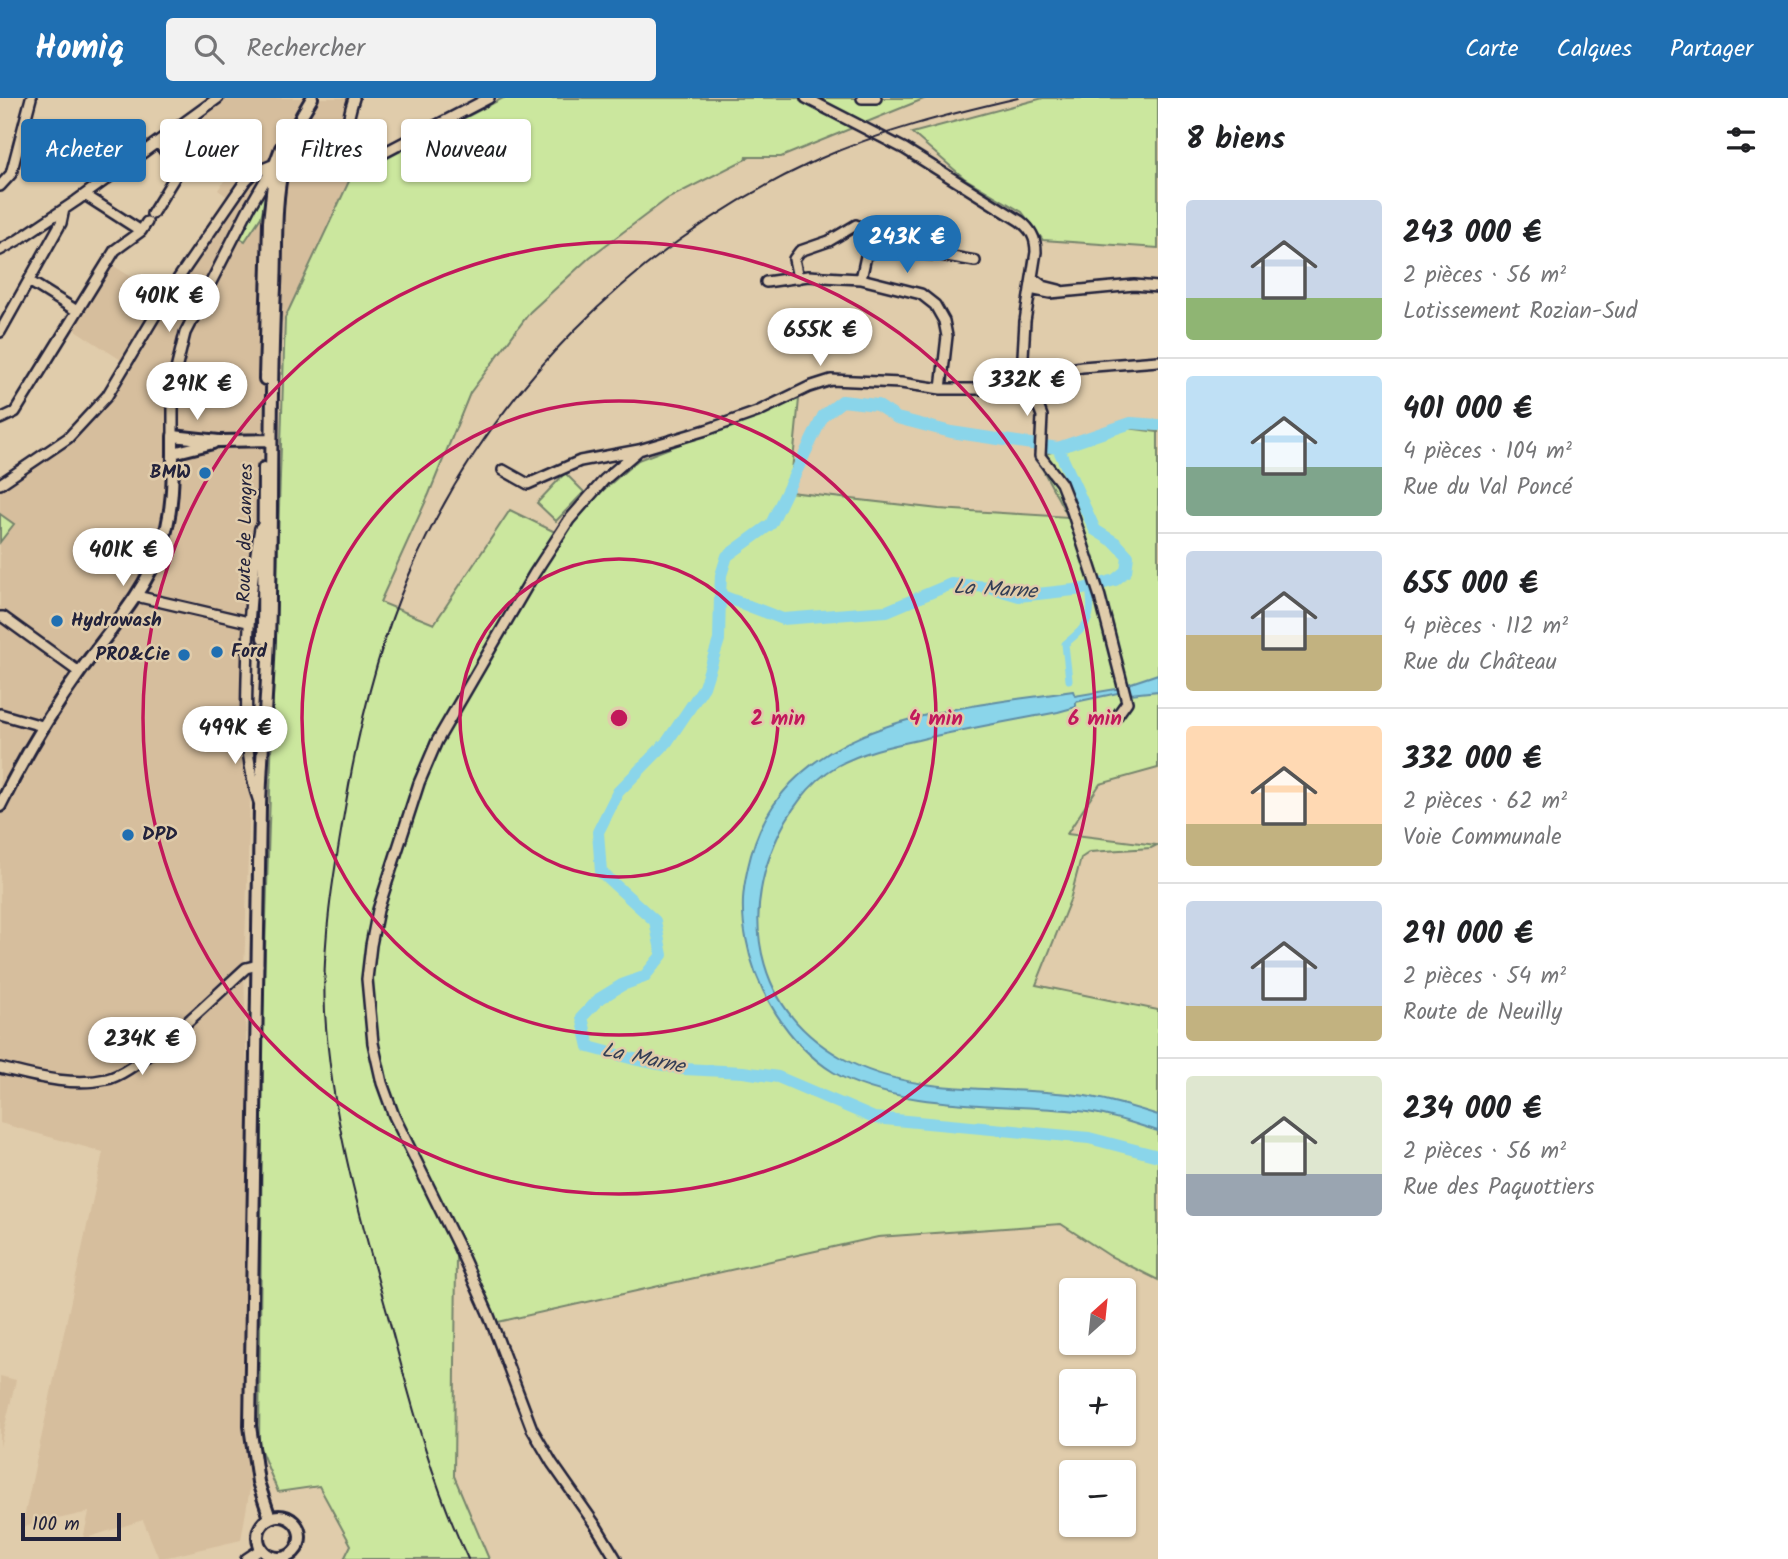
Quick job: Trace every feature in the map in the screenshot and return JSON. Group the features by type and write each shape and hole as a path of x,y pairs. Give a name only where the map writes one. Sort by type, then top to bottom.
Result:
{"main road":[{"name":"Route de Langres","path":"263,724 262,516 268,440 267,268 275,164 288,128 305,98"},
{"path":"270,1518 258,1482 250,1426 263,724 267,701 270,625 268,440 279,187 289,145 312,98"},
{"path":"0,806 42,726 136,596 161,550 173,487 173,436 219,441 268,440"},
{"path":"173,453 219,441"},
{"path":"282,1516 293,1522 300,1538 297,1554 284,1558 272,1557 261,1549 258,1534 262,1524 270,1518 282,1516"}],"street":[{"path":"0,186 11,174 31,98"},
{"path":"0,250 85,195 218,98"},
{"path":"354,98 347,126 350,145 361,156 372,159 489,98"},
{"path":"806,98 887,139 1026,225 1036,245 1023,338 1022,374 1017,382 1017,389"},
{"path":"862,98 876,98"},
{"path":"0,419 15,412 115,250 141,231 179,170 158,142"},
{"path":"173,436 174,372 179,350 275,164"},
{"path":"0,484 68,438 107,396 163,302 246,180 253,173 275,164"},
{"path":"85,195 141,231"},
{"path":"0,332 61,223 64,209"},
{"path":"798,278 794,259 800,251 830,241 856,225"},
{"path":"861,279 866,256 875,251 941,255 975,261"},
{"path":"766,282 820,276 861,279 921,294 935,305 944,321 947,336 941,389"},
{"path":"1031,278 1043,286 1064,290"},
{"path":"29,281 78,311"},
{"path":"1030,289 1045,293 1141,285 1158,287"},
{"path":"163,302 193,319"},
{"path":"1022,374 1030,372 1037,375 1082,367 1158,361"},
{"path":"1034,395 1041,386 1037,375"},
{"path":"503,470 528,484 580,461 639,450 706,430 757,412 809,387 831,380 901,383 941,389 1017,389 1023,395 1034,395"},
{"path":"1034,395 1042,416 1040,456 1061,483 1100,597 1122,681 1127,702 1117,716"},
{"path":"616,1559 532,1429 483,1302 394,1116 382,1083 373,1043 367,979 379,910 419,783 437,741 534,574 569,520 604,480 639,450"},
{"path":"261,807 248,757 246,719 248,622 262,516"},
{"path":"136,596 248,622"},
{"path":"0,617 79,672"},
{"path":"0,714 42,726"},
{"path":"0,1068 70,1081 110,1079 143,1059 246,968 258,965"},
{"path":"246,1559 261,1549"}],"shaded area":[{"path":"211,98 349,98 346,119 276,119 276,182 349,182 285,318 266,345 244,971 248,1114 244,1351 250,1488 241,1540 159,1559 143,1520 83,1539 89,1512 22,1527 103,1152 0,1123 0,542 13,524 0,514 0,486 70,432 106,390 228,197 218,190 223,182 262,182 262,119 205,119 198,108"},
{"path":"112,265 148,287 136,303 149,312 121,360 72,328"},
{"path":"0,1376 16,1380 0,1446"}],"green space":[{"path":"503,98 926,98 781,157 745,157 748,158 667,199 590,257 530,312 470,393 429,494 380,602 434,624 510,510 555,532 638,460 799,399 790,492 939,509 1068,517 1036,457 1127,428 1158,432 1158,768 1100,784 1067,834 1157,845 1151,848 1090,852 1081,858 1070,900 1036,985 1158,1010 1158,1280 1110,1256 1061,1224 878,1237 489,1324 456,1256 454,1476 489,1559 344,1559 351,1545 319,1486 278,1492 259,1446 263,1014 285,318 349,182 387,182 387,158 401,151 401,182 531,182 531,119 463,119"},
{"path":"1043,98 1158,98 1158,248 1043,240 1022,212 964,178 912,133"},
{"path":"270,179 261,217 245,241 239,238 255,201"},
{"path":"565,473 584,492 556,521 537,503"},
{"path":"0,514 14,524 0,542"}],"water":[{"path":"1158,674 1158,691 1130,694 1127,691 1080,701 1076,702 1076,707 1058,712 887,747 837,766 808,790 786,821 775,843 764,874 759,905 759,935 765,964 776,992 792,1017 814,1039 842,1058 901,1080 964,1088 1091,1097 1158,1115 1158,1131 1114,1117 1087,1112 956,1103 889,1093 859,1085 833,1072 817,1060 788,1031 766,995 750,957 743,916 744,886 751,855 771,809 801,773 839,747 883,728 930,714 1073,691 1075,696 1128,687 1128,684"}],"waterway":[{"name":"La Marne","path":"720,595 721,575 727,556 771,524 823,416 842,401 877,405 897,418 951,432 1058,448"},
{"name":"La Marne","path":"1158,425 1131,423 1058,448 1095,530 1116,543 1128,556 1126,571 1115,580 1083,589 1019,596 989,587 951,584 887,611 783,619 720,595 719,640 704,687 667,742 618,792 598,832 601,872 655,921 662,955 644,977 622,985 599,999 582,1017 589,1047 684,1069 778,1077 874,1118 1089,1138 1158,1156"},
{"path":"1069,680 1065,644 1088,620 1091,607 1089,588"}],"railway":[{"path":"468,1559 443,1500 422,1439 357,1204 340,1128 328,1051 325,955 335,870 360,732 389,626 409,575 442,508 481,445 525,385 575,330 629,280 688,234 751,194 817,160 891,132 1018,98"}],"place":[{"name":"BMW","path":"205,473"},
{"name":"Hydrowash","path":"57,621"},
{"name":"Ford","path":"217,652"},
{"name":"PRO&Cie","path":"184,655"},
{"name":"DPD","path":"128,835"}]}
